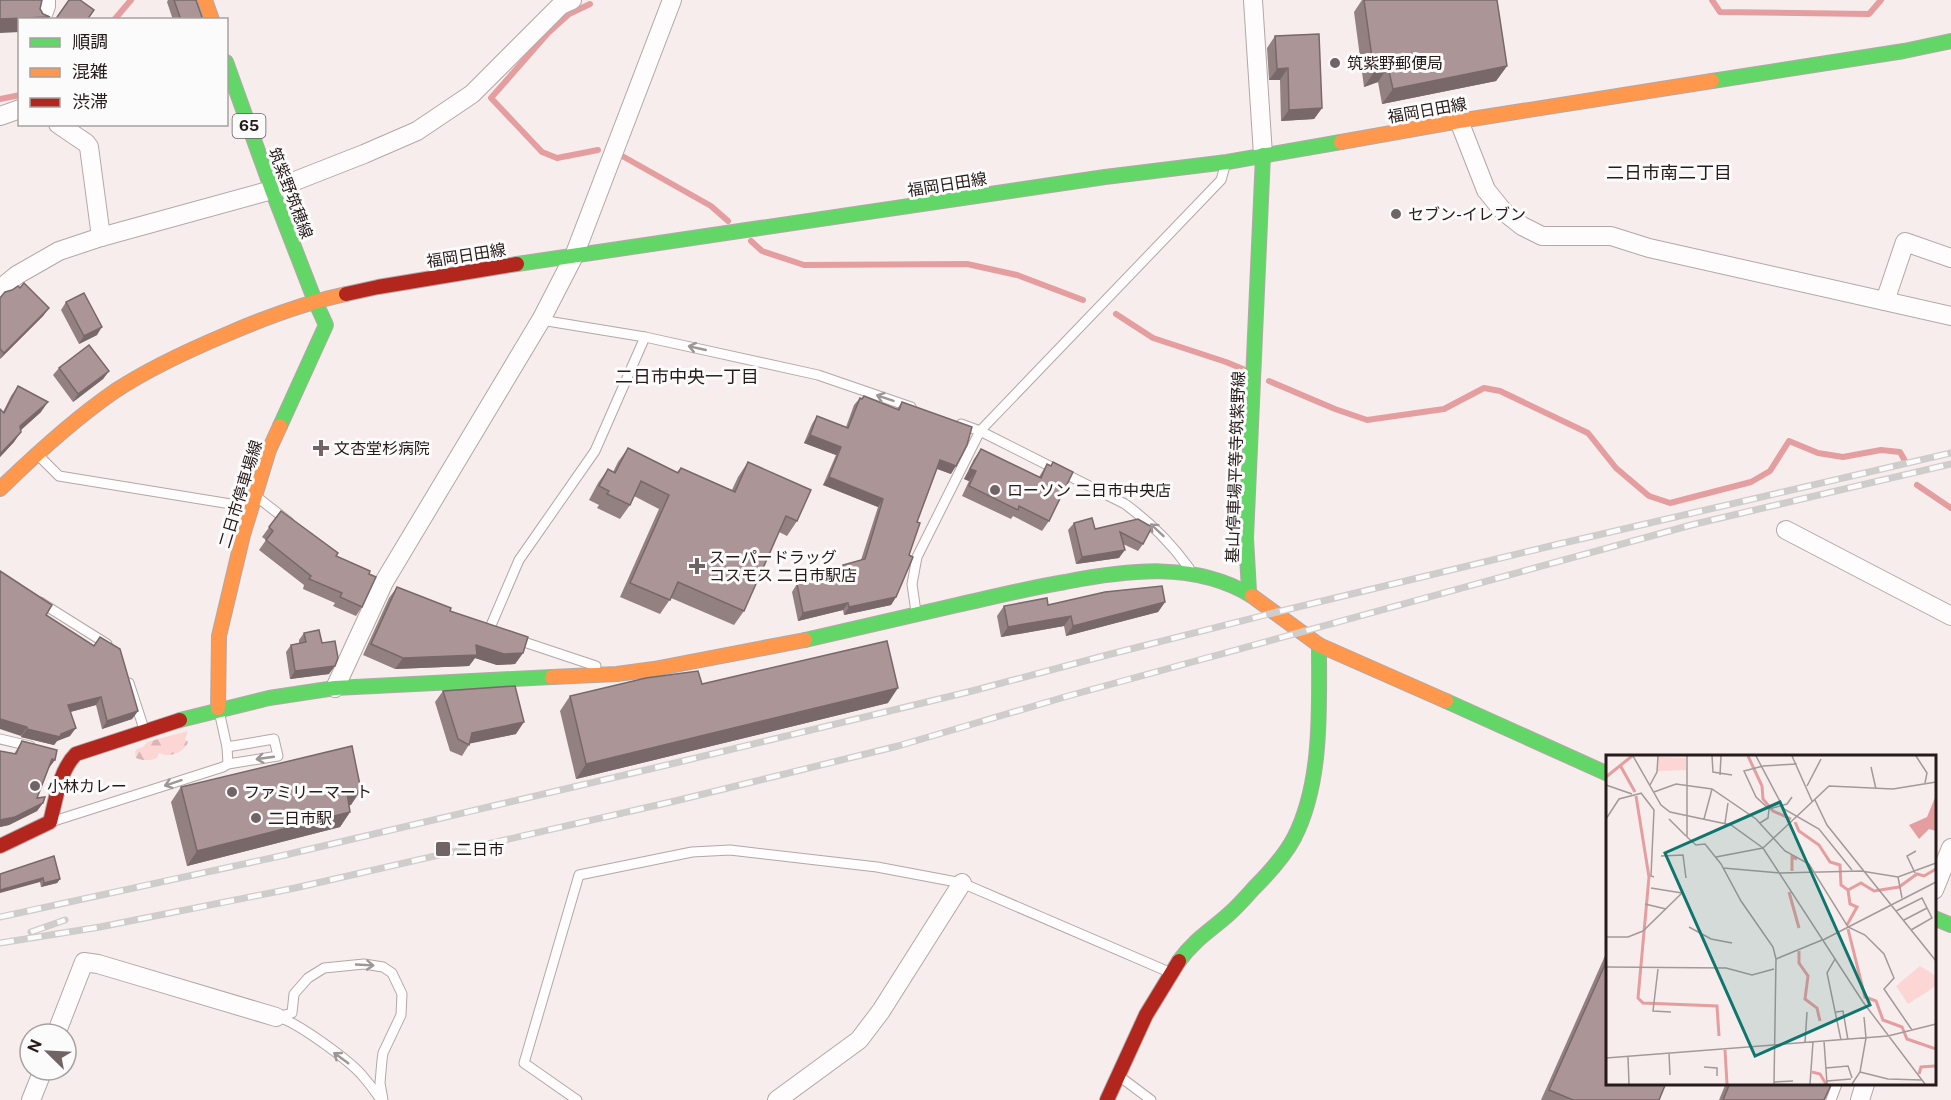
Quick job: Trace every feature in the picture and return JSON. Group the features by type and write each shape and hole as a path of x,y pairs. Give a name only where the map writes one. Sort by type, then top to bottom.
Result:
{"main road":[{"path":"205,0 211,18"},
{"name":"福岡日田線","path":"0,489 36,453 114,392 173,357 244,327 315,301 401,283 574,256 1105,177 1227,162 1459,121 1904,51 1951,41"},
{"name":"筑紫野筑穂線","path":"228,68 315,301"},
{"name":"基山停車場平等寺筑紫野線","path":"1249,591 1246,538 1263,155"},
{"name":"二日市停車場線","path":"218,708 219,636 243,535 269,450 326,325 315,301"},
{"path":"0,846 50,822 67,755 218,708 294,692 335,688 617,674 672,666 917,614 1020,589 1143,570 1166,570 1220,580 1249,591 1300,633 1319,645 1606,773"},
{"path":"1107,1100 1141,1027 1171,972 1198,939 1229,914 1267,875 1293,840 1309,797 1315,769 1319,705 1319,645"},
{"path":"1936,918 1951,925"}],"street":[{"path":"42,18 46,0"},
{"path":"0,289 16,274 59,251 101,237 272,190 364,154 417,130 472,94 561,5 572,0"},
{"path":"335,688 383,584 541,320 574,256 672,0"},
{"path":"1253,0 1263,155"},
{"path":"0,116 18,110"},
{"path":"1459,121 1486,190 1503,211 1522,226 1542,236 1611,236 1649,248 1951,316"},
{"path":"61,126 89,147 101,237"},
{"path":"1885,301 1905,242 1951,258"},
{"path":"1786,531 1951,616"},
{"path":"1936,887 1951,848"},
{"path":"777,1100 859,1040 881,1011 962,884"},
{"path":"61,1022 84,962 98,964 276,1017"},
{"path":"31,1100 38,1082"},
{"path":"1860,1100 1864,1085"}],"lane":[{"path":"917,614 912,584 917,556 980,431 1221,180 1227,162"},
{"path":"541,320 645,337 818,375 915,408"},
{"path":"489,630 519,560 595,451 645,337"},
{"path":"948,420 980,431 1125,504 1172,545 1194,575"},
{"path":"36,453 59,476 253,502 293,525"},
{"path":"30,595 119,651"},
{"path":"478,625 500,633"},
{"path":"510,637 617,674"},
{"path":"126,674 145,731"},
{"path":"218,708 227,747 228,764"},
{"path":"0,739 41,749"},
{"path":"50,822 228,764 278,756 274,739 227,747"},
{"path":"577,1100 524,1063 579,875 692,852 730,850 877,867 962,884 1171,972"},
{"path":"276,1017 292,1013 294,994 308,978 324,968 364,964 377,965 389,970 395,976 402,994 401,1015 383,1053 380,1083 382,1100"},
{"path":"276,1017 291,1022 344,1059 382,1100"},
{"path":"1118,1075 1151,1100"},
{"path":"1831,1100 1837,1085"}],"green space":[{"path":"188,731 185,739 188,742 180,752 167,755 159,753 157,758 149,760 136,758 137,749 143,747 147,742"}],"building":[{"path":"0,0 42,0 40,9 43,14 50,17 18,18 0,19"},
{"path":"69,0 80,0 94,10 88,18 56,18"},
{"path":"174,0 196,0 202,18 180,18"},
{"name":"筑紫野郵便局","path":"1364,0 1497,0 1507,66 1393,89 1388,67 1374,72"},
{"path":"1319,34 1322,108 1289,110 1288,68 1277,69 1275,36"},
{"path":"24,283 49,308 4,353 0,349 0,298 5,292 18,286 20,288"},
{"path":"84,293 102,327 84,336 66,302"},
{"path":"89,345 109,371 78,394 59,368"},
{"path":"18,386 48,402 20,426 21,432 0,454 0,409 4,413"},
{"path":"864,396 899,410 902,402 972,427 967,445 956,466 940,460 917,522 920,523 909,555 913,557 896,597 849,607 848,603 803,613 797,584 845,573 843,565 865,559 883,499 829,477 841,447 810,435 817,416 848,428 860,398"},
{"name":"スーパードラッグ コスモス 二日市駅店","path":"628,448 678,473 681,468 735,492 748,462 811,490 797,521 786,516 744,611 678,582 670,600 630,583 669,495 641,481 630,505 607,494 609,491 599,486 608,469 615,473"},
{"path":"981,449 1041,478 1047,464 1051,466 1053,462 1073,472 1049,521 1019,506 1018,510 969,486 976,471 970,469"},
{"path":"281,511 338,553 336,556 370,571 369,574 376,577 362,607 340,597 342,593 309,579 311,576 266,540 273,531 269,527"},
{"path":"1092,518 1095,529 1138,519 1152,527 1143,544 1120,532 1125,550 1082,557 1074,523"},
{"path":"0,571 52,605 46,615 94,646 100,637 120,649 138,711 107,721 101,697 68,705 76,728 61,734 60,737 27,729 27,727 0,719"},
{"path":"1162,586 1165,602 1073,626 1071,616 1008,627 1004,606 1047,598 1048,605 1105,592"},
{"path":"397,587 451,608 450,611 528,637 523,653 504,654 476,645 477,655 403,658 371,644"},
{"path":"319,630 322,643 335,641 338,658 335,666 295,671 291,645 306,642 304,633"},
{"path":"887,641 898,688 586,764 570,696 646,678 698,671 702,684"},
{"path":"515,686 524,722 472,733 469,745 458,739 443,691"},
{"path":"22,741 57,750 55,760 52,759 37,798 45,797 43,803 15,817 0,820 0,751 16,754"},
{"name":"二日市駅","path":"352,746 361,790 347,793 350,812 197,851 181,787"},
{"path":"54,856 60,879 44,883 43,878 0,890 0,874"},
{"path":"1606,962 1606,1085 1665,1085 1659,1100 1573,1100 1549,1090"},
{"path":"1729,1085 1831,1085 1824,1100 1723,1100"}],"waterway":[{"path":"116,18 131,0"},
{"path":"1712,0 1720,12 1869,14 1881,0"},
{"path":"590,4 569,14 548,33 491,98 542,152 557,158 598,150"},
{"path":"0,99 18,95"},
{"path":"624,157 711,206 728,221"},
{"path":"751,241 762,251 804,265 967,264 1017,275 1083,300"},
{"path":"1116,314 1153,338 1243,369"},
{"path":"1269,381 1367,420 1444,409 1484,388 1500,391 1588,433 1616,468 1649,496 1670,503 1751,482 1770,471 1789,441 1818,453 1843,457 1881,450 1900,452 1905,461"},
{"path":"1917,485 1951,508"}],"railway":[{"path":"0,917 285,855 671,764 972,691 1277,612 1951,453"},
{"path":"0,943 100,927 295,888 675,801 898,746 1068,696 1695,524 1951,464"},
{"path":"31,932 65,920"}],"traffic: fast":[{"path":"1712,81 1904,51 1951,41"},
{"path":"228,68 315,301"},
{"path":"517,264 1105,177 1227,162 1341,142"},
{"path":"1249,591 1246,538 1263,155"},
{"path":"280,426 326,325 315,301"},
{"path":"805,640 1024,590 1112,574 1160,571 1184,573 1207,577 1252,596"},
{"path":"1179,961 1190,947 1232,911 1265,877 1294,838 1310,793 1315,768 1319,718 1319,645"},
{"path":"180,720 269,698 335,688 552,677"},
{"path":"1446,701 1606,773"},
{"path":"1936,919 1951,925"}],"traffic: slow":[{"path":"205,0 211,18"},
{"path":"1341,142 1712,81"},
{"path":"0,489 84,414 142,375 254,323 300,306 346,294"},
{"path":"218,708 219,636 243,535 269,450 280,426"},
{"path":"1252,596 1319,645 1446,701"},
{"path":"552,677 617,674 654,669 805,640"}],"traffic: jam":[{"path":"346,294 517,264"},
{"path":"0,846 50,822 62,777 76,754 180,720"},
{"path":"1107,1100 1146,1015 1179,961"}],"place":[{"name":"筑紫野郵便局","path":"1335,63"},
{"name":"セブン-イレブン","path":"1396,214"},
{"name":"文杏堂杉病院","path":"321,448"},
{"name":"ローソン 二日市中央店","path":"995,490"},
{"name":"スーパードラッグ コスモス 二日市駅店","path":"697,566"},
{"name":"小林カレー","path":"35,786"},
{"name":"ファミリーマート","path":"232,792"},
{"name":"二日市駅","path":"256,818"},
{"name":"二日市","path":"443,849"}],"district":[{"name":"二日市南二丁目","path":"1669,173"},
{"name":"二日市中央一丁目","path":"687,377"}]}
